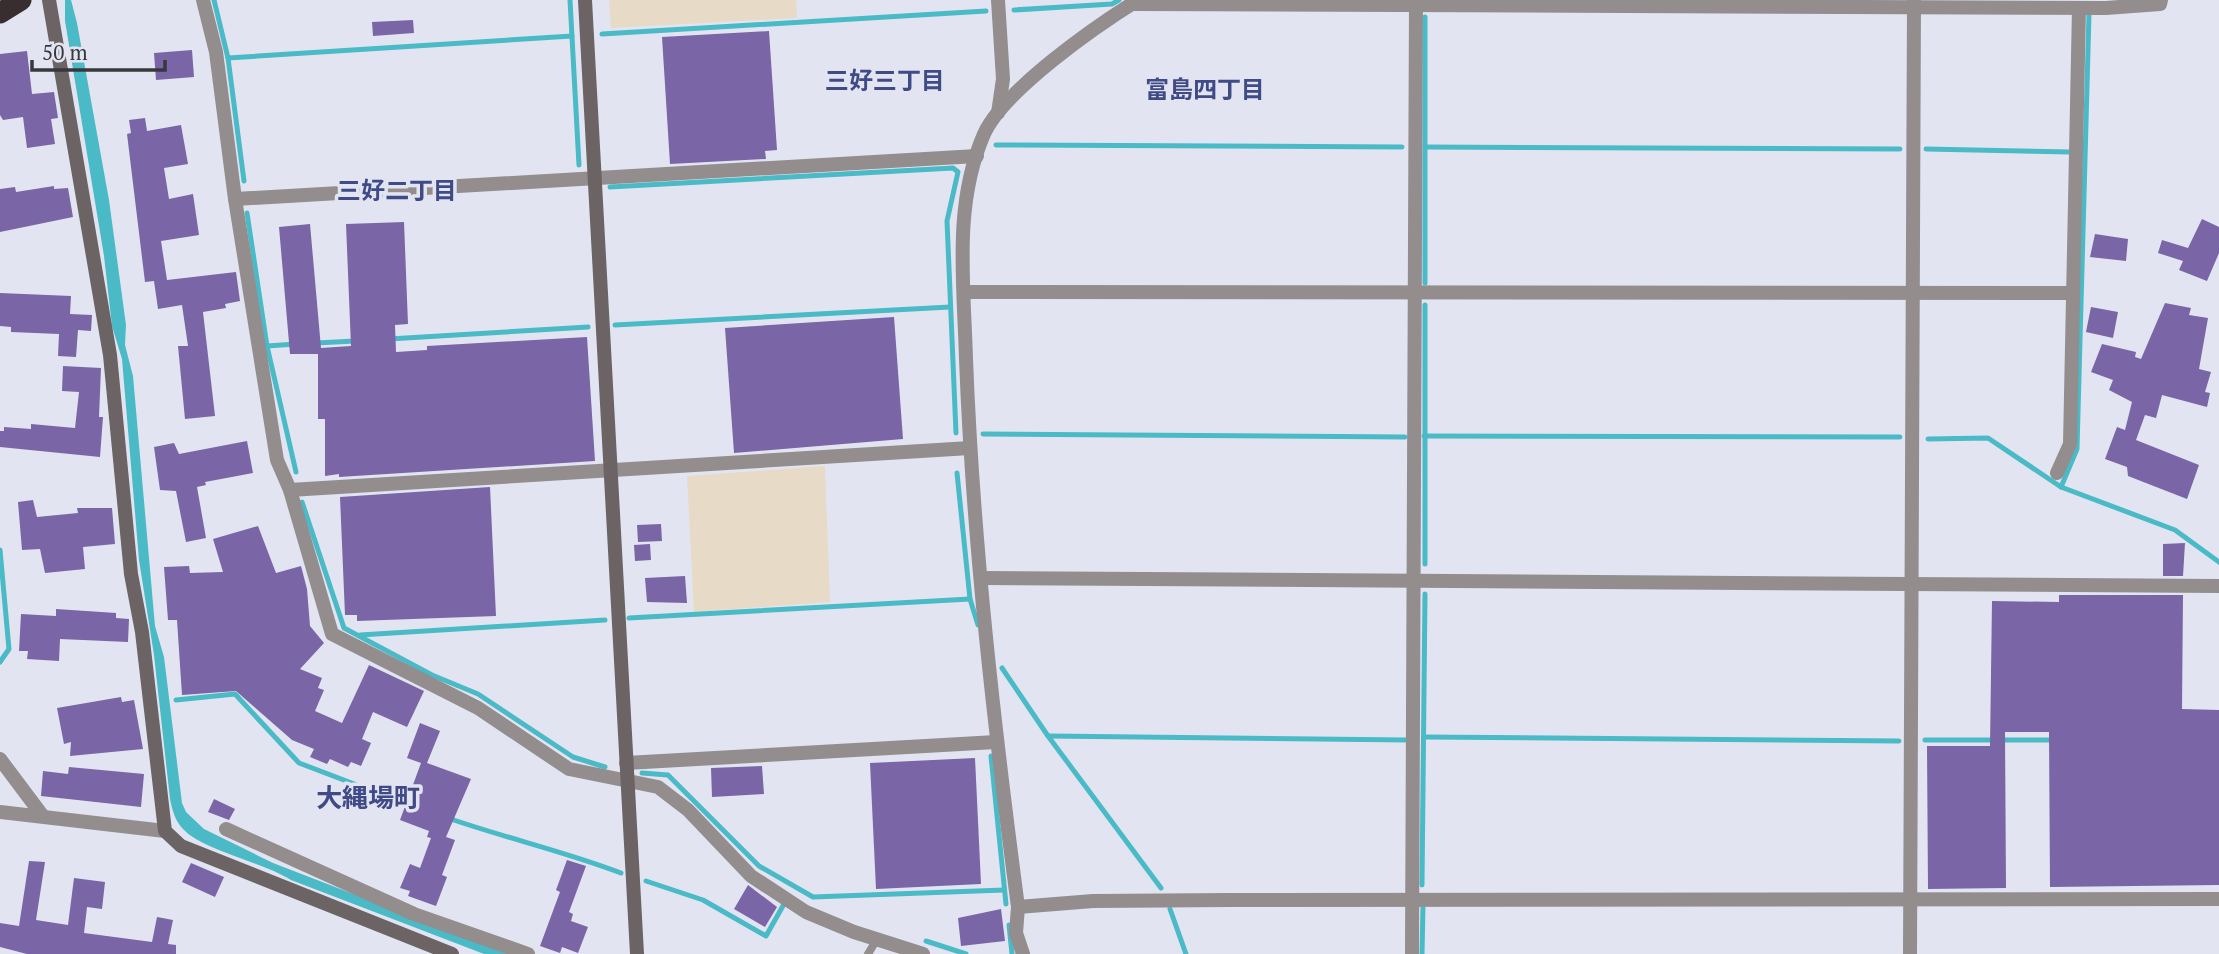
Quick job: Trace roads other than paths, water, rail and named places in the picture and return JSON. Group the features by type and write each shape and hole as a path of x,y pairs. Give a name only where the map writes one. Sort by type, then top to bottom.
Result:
{"highway":[{"path":"0,13 21,0"}],"street":[{"path":"49,0 110,355 131,574 142,632 164,831"},
{"path":"203,0 216,52 235,199 277,460 290,489 332,634 478,708 569,769 658,787 688,810 751,876 806,912 923,954"},
{"path":"585,0 637,954"},
{"path":"998,0 1003,79 998,113"},
{"path":"1023,954 1016,933 1018,906 985,639 983,578 970,448 962,214 985,133 998,113 1073,42 1135,2 1913,3 2079,8 2160,4 2161,0"},
{"path":"1412,954 1416,3"},
{"path":"1910,954 1913,3"},
{"path":"2057,473 2070,444 2079,8"},
{"path":"235,199 977,156"},
{"path":"964,292 2073,293"},
{"path":"290,489 610,472 970,448"},
{"path":"983,578 2219,586"},
{"path":"626,763 996,742"},
{"path":"0,759 42,815"},
{"path":"0,812 164,831 181,846 452,954"},
{"path":"226,829 414,914 528,954"},
{"path":"1018,906 1093,901 1412,898 2219,899"}],"lane":[{"path":"868,954 877,939"}],"water":[{"path":"65,0 71,0 77,23 109,200 126,325 125,345 133,376 155,626 164,657 182,803 186,812 204,829 273,863 509,954 484,954 291,880 204,843 183,829 176,819 170,799 154,655 139,560 122,359 112,326 104,256 65,21"}],"waterway":[{"path":"214,0 228,58 244,181"},
{"path":"570,0 579,165"},
{"path":"1014,10 1112,4 1119,0"},
{"path":"602,34 986,11"},
{"path":"2089,14 2077,449 2061,487 2175,530 2219,562"},
{"path":"1425,17 1425,283"},
{"path":"228,58 572,36"},
{"path":"996,145 1402,147"},
{"path":"1425,147 1900,149"},
{"path":"1926,149 2070,152"},
{"path":"610,187 953,168 958,172 947,221 956,433"},
{"path":"247,213 267,346 296,472"},
{"path":"1425,305 1425,564"},
{"path":"615,325 950,307"},
{"path":"389,339 588,327"},
{"path":"316,343 355,341"},
{"path":"267,346 296,344"},
{"path":"983,434 1405,437"},
{"path":"1424,436 1900,437"},
{"path":"1928,439 1988,438 2061,487"},
{"path":"957,473 970,599 978,625"},
{"path":"302,502 344,628 432,675 478,694 573,757 605,767"},
{"path":"0,550 9,649 0,662"},
{"path":"1422,885 1425,594"},
{"path":"629,618 970,599"},
{"path":"360,635 605,620"},
{"path":"1002,668 1048,736 1161,888"},
{"path":"176,700 235,694 299,763 412,806"},
{"path":"1048,736 1407,740"},
{"path":"1424,737 1899,741"},
{"path":"1925,740 2055,740"},
{"path":"991,756 1006,904"},
{"path":"642,773 668,775 759,866 813,897 1004,890"},
{"path":"448,818 621,873"},
{"path":"646,881 703,900 766,936 784,904"},
{"path":"1422,954 1423,906"},
{"path":"1170,909 1186,954"},
{"path":"1009,925 1012,954"},
{"path":"926,941 966,954"}],"district":[{"name":"三好三丁目","path":"885,81"},
{"name":"富島四丁目","path":"1205,90"},
{"name":"三好二丁目","path":"397,191"},
{"name":"大縄場町","path":"368,798"}]}
